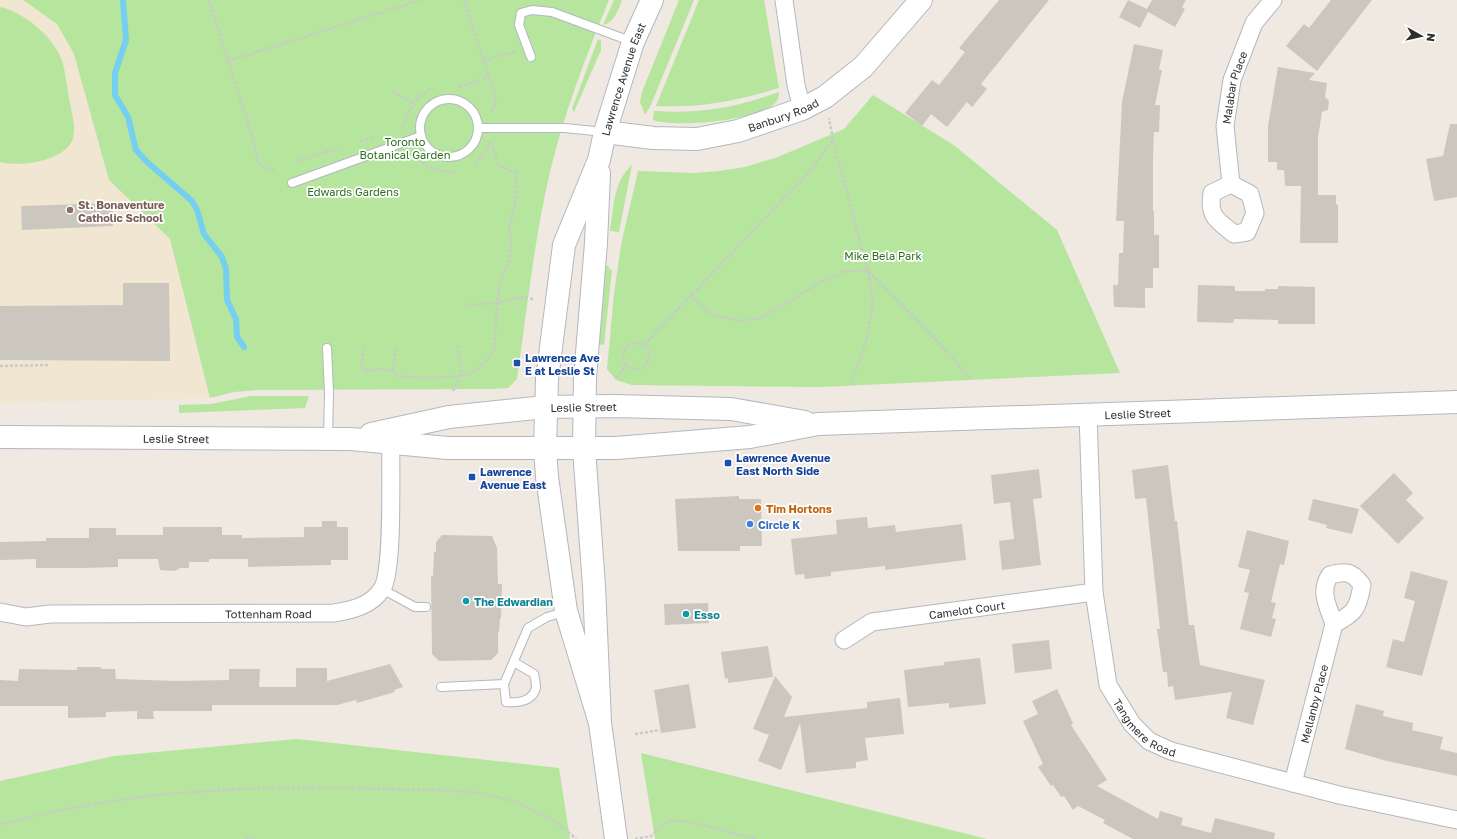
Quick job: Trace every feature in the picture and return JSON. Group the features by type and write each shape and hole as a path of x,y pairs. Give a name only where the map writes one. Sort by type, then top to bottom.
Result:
{"main road":[{"name":"Lawrence Avenue East","path":"616,839 600,723 594,586 584,449 584,406 596,243 599,160 605,132 633,42 652,0"},
{"name":"Banbury Road","path":"605,132 653,138 698,139 738,131 802,109 826,97 863,67 921,0"},
{"name":"Lawrence Avenue East","path":"599,160 564,246 547,378 545,449 547,477 566,611 600,723"},
{"name":"Leslie Street","path":"0,437 351,439 448,448 584,449 616,448 750,437 818,424 1457,402"},
{"name":"Leslie Street","path":"351,439 449,417 546,407 584,406 731,408 818,424"}],"street":[{"path":"784,0 796,85 802,109"},
{"name":"Malabar Place","path":"1231,184 1225,126 1232,80 1254,23 1273,0"},
{"name":"Tangmere Road","path":"1088,414 1094,592 1108,685 1132,724 1149,742 1179,753 1242,768 1292,783 1457,820"},
{"path":"382,589 389,566 391,443"},
{"name":"Tottenham Road","path":"0,612 26,616 50,614 334,613 359,608 382,589"},
{"name":"Camelot Court","path":"844,640 872,622 1094,592"},
{"name":"Mellanby Place","path":"1292,783 1334,624"}],"lane":[{"path":"531,57 519,25 519,18 523,12 532,10 556,13 633,42"},
{"path":"449,99 464,102 474,113 478,128 477,137 470,148 459,155 450,157 440,156 432,152 425,145 420,136 421,118 425,110 432,104 449,99"},
{"path":"478,128 564,128 605,132"},
{"path":"292,184 420,136"},
{"path":"327,348 329,393 328,440"},
{"path":"382,589 416,606 426,607"},
{"path":"514,662 534,674 536,688 528,699 516,703 506,702 504,684 528,628 547,617 566,611"},
{"path":"441,687 504,684"}],"path":[{"path":"209,0 254,143 257,158 261,166 269,170 274,169"},
{"path":"228,61 421,0"},
{"path":"464,0 496,99 491,113"},
{"path":"484,61 527,47"},
{"path":"459,87 489,77"},
{"path":"402,128 414,104 424,92 431,88"},
{"path":"393,91 414,104"},
{"path":"829,114 833,140 868,272 873,303 866,342 852,380"},
{"path":"360,141 381,134"},
{"path":"644,345 690,295 724,262 809,172 833,140"},
{"path":"363,348 362,365 365,371 380,369 392,371 397,376 417,378 461,375 473,372 492,354 494,348 499,286 509,260 511,245 509,229 516,200 516,173 496,164 496,156 490,142 487,150 475,164"},
{"path":"297,161 337,148"},
{"path":"414,155 419,161 434,169 453,172"},
{"path":"690,295 711,314 739,321 761,318 818,284 844,271 868,272 936,340 970,378"},
{"path":"466,305 498,303 522,297 533,298"},
{"path":"635,343 644,345 648,352 646,364 638,369 627,365 623,358 627,346 635,343"},
{"path":"453,391 461,375 461,364 457,346"},
{"path":"392,371 395,361 395,348"},
{"path":"0,366 48,365"},
{"path":"616,378 627,365"},
{"path":"635,734 660,730"},
{"path":"0,824 84,806 155,797 215,792 295,788 461,792 501,798 517,803 548,819 576,839"},
{"path":"640,838 651,836 665,823 676,820 687,821 756,839"},
{"path":"246,839 255,839"}],"shaded area":[{"name":"St. Bonaventure Catholic School","path":"0,0 23,0 57,24 74,54 109,180 170,239 210,398 0,403"}],"green space":[{"name":"Edwards Gardens","path":"23,0 609,0 576,85 550,172 535,249 517,379 508,388 259,390 234,392 210,398 170,239 109,180 74,54 57,24"},
{"path":"614,0 622,0 613,18 603,25"},
{"path":"679,0 694,0 650,107 645,115 640,102 642,92"},
{"path":"699,0 764,0 779,88 749,97 718,103 688,106 656,106"},
{"path":"0,7 19,14 37,27 52,43 62,61 74,122 74,132 72,141 67,148 50,158 18,164 0,162"},
{"path":"598,39 601,41 601,50 574,112 572,109"},
{"path":"779,92 777,101 768,108 754,114 737,118 698,123 664,122 653,120 654,111 687,112 718,109 763,98"},
{"name":"Mike Bela Park","path":"873,95 955,146 1057,230 1120,373 821,387 632,385 616,380 607,369 614,294 621,245 638,171 693,173 719,171 745,167 778,157 844,129"},
{"path":"632,165 619,232 610,231 615,195 621,179"},
{"path":"605,266 609,266 609,269 612,270 604,345 597,344"},
{"path":"251,396 309,396 305,408 179,413 179,405 211,404"},
{"path":"297,739 559,768 570,839 0,839 0,781 114,756"},
{"path":"641,753 987,839 655,839"}],"building":[{"path":"999,0 1049,0 981,84 987,89 972,107 967,102 947,127 931,114 922,126 905,113 932,80 939,85 965,52 959,48"},
{"path":"1128,0 1147,9 1152,0 1186,0 1182,7 1185,9 1175,27 1148,12 1140,28 1119,17"},
{"path":"1331,0 1372,0 1317,71 1286,46 1304,24 1309,28"},
{"path":"1134,44 1163,50 1159,70 1162,70 1155,105 1160,105 1159,132 1154,132 1153,157 1154,235 1159,235 1159,268 1153,268 1153,288 1145,288 1145,308 1114,307 1113,285 1118,285 1119,253 1123,253 1124,221 1116,221 1122,102"},
{"path":"1278,67 1315,73 1309,80 1327,83 1325,97 1329,101 1328,110 1322,112 1318,138 1318,195 1336,195 1336,204 1338,205 1338,243 1300,243 1301,186 1285,186 1284,170 1277,170 1277,162 1268,162 1268,126"},
{"path":"1450,124 1457,124 1457,197 1434,201 1426,159 1443,156"},
{"path":"113,203 113,226 22,230 21,206"},
{"path":"123,283 169,283 170,361 0,360 0,306 123,305"},
{"path":"1198,285 1235,286 1235,291 1265,291 1265,289 1278,289 1278,286 1315,287 1315,324 1278,324 1278,320 1234,319 1233,323 1197,322"},
{"path":"1168,465 1175,521 1177,521 1189,625 1194,625 1200,665 1265,680 1253,725 1226,718 1232,692 1175,700 1173,686 1168,687 1167,672 1163,672 1157,629 1160,629 1146,498 1135,499 1132,470"},
{"path":"1039,469 1042,498 1033,499 1041,565 1002,570 999,541 1014,539 1010,502 994,504 991,475"},
{"path":"1394,473 1413,493 1406,500 1424,518 1398,544 1360,506"},
{"path":"739,496 739,499 761,499 762,546 740,546 740,551 678,551 675,499"},
{"path":"1313,499 1359,509 1352,534 1326,528 1327,525 1308,520"},
{"path":"867,517 868,528 895,525 896,532 962,524 966,560 885,570 885,566 831,572 831,576 805,579 804,574 795,575 791,539 837,534 836,520"},
{"path":"322,521 337,521 337,527 348,527 348,560 331,560 331,565 248,567 248,559 209,559 209,562 189,562 189,568 180,568 175,571 160,570 158,559 118,559 118,567 84,568 36,568 36,559 0,560 0,542 46,541 46,538 89,538 89,528 116,528 116,535 163,535 163,527 222,527 222,535 242,535 242,538 304,537 304,527 322,527"},
{"path":"1247,530 1289,541 1284,565 1280,564 1271,602 1276,603 1272,618 1276,619 1271,637 1240,629 1249,593 1244,592 1250,570 1238,567"},
{"name":"The Edwardian","path":"442,535 492,536 497,548 498,584 502,584 501,618 498,632 498,653 491,660 439,661 432,654 431,576 433,576 436,542"},
{"path":"1411,571 1448,581 1422,676 1386,667 1393,639 1404,642 1415,601 1404,598"},
{"name":"Esso","path":"708,603 709,623 665,625 664,604"},
{"path":"1049,640 1052,669 1015,673 1012,644"},
{"path":"768,646 773,677 728,683 728,678 725,679 721,652"},
{"path":"980,658 986,704 949,708 949,703 908,707 904,670 944,665 944,662"},
{"path":"390,664 403,687 394,690 395,692 357,703 356,700 337,705 212,705 212,711 153,711 154,719 137,719 137,711 106,712 106,717 68,718 68,706 0,706 0,680 18,681 19,669 77,670 77,667 101,667 101,669 115,669 116,679 176,681 229,680 229,669 260,669 259,687 296,687 296,668 327,668 327,681"},
{"path":"775,676 792,697 784,717 867,708 867,702 900,698 904,734 865,738 868,760 856,762 856,768 806,773 800,723 781,770 758,761 769,735 753,729"},
{"path":"689,684 696,728 661,733 654,690"},
{"path":"1057,689 1073,723 1071,725 1107,780 1097,786 1158,819 1160,811 1183,818 1181,825 1211,833 1215,818 1275,833 1274,839 1133,839 1103,823 1105,820 1078,806 1073,810 1064,796 1061,797 1053,785 1051,786 1038,767 1043,764 1023,721 1038,714 1032,701"},
{"path":"1356,704 1384,711 1383,716 1413,723 1412,730 1443,737 1440,749 1457,753 1457,776 1387,761 1345,749"}],"waterway":[{"path":"123,0 126,40 115,73 115,95 128,117 136,150 147,162 192,201 197,210 204,234 222,257 226,269 227,300 236,319 237,337 244,347"}],"place":[{"name":"St. Bonaventure Catholic School","path":"70,210"},
{"name":"Lawrence Ave E at Leslie St","path":"517,363"},
{"name":"Lawrence Avenue East North Side","path":"728,463"},
{"name":"Lawrence Avenue East","path":"472,477"},
{"name":"Tim Hortons","path":"758,508"},
{"name":"Circle K","path":"750,524"},
{"name":"The Edwardian","path":"466,601"},
{"name":"Esso","path":"686,614"}],"park label":[{"name":"Toronto Botanical Garden","path":"405,147"}]}
